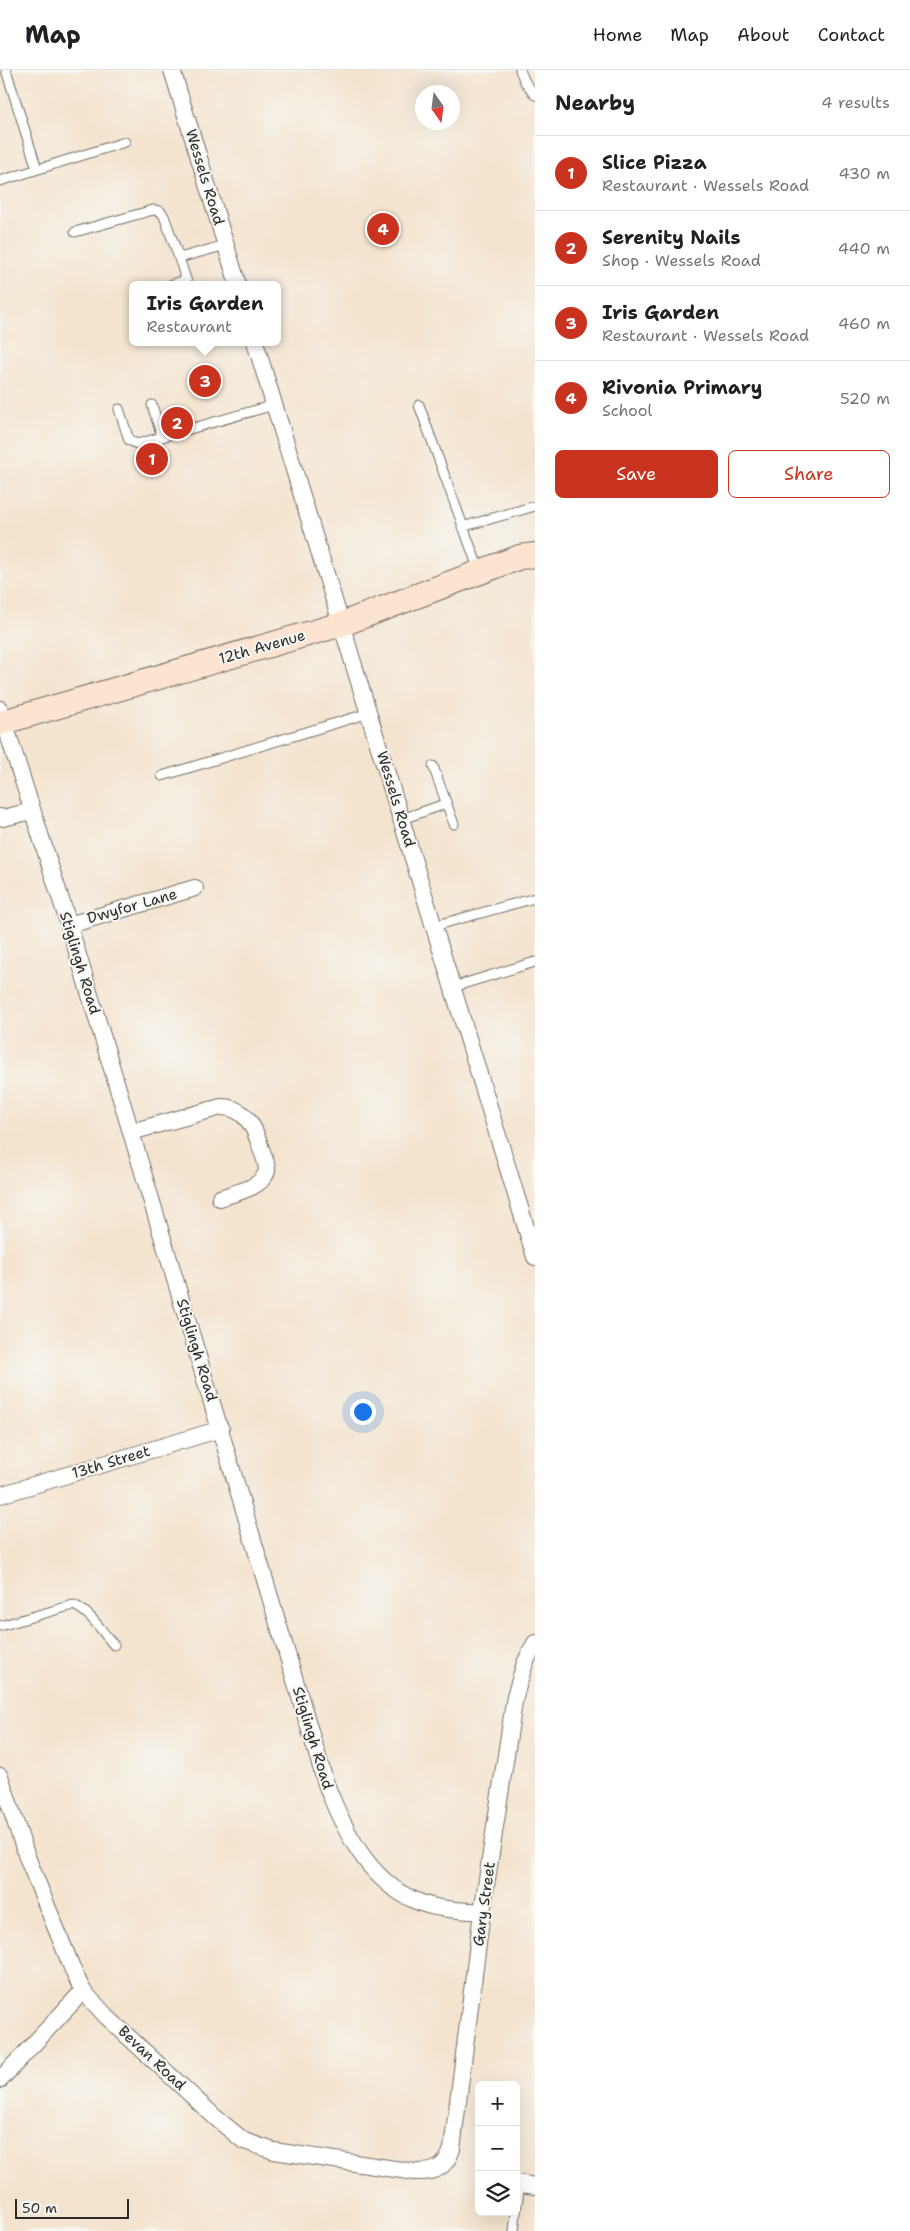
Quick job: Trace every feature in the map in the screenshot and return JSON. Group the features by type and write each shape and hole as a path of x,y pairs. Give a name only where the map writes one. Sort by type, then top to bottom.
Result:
{"main road":[{"name":"12th Avenue","path":"1,718 342,624 530,554"}],"street":[{"name":"Wessels Road","path":"172,70 237,281"},
{"name":"Wessels Road","path":"256,346 535,1257"},
{"name":"Stiglingh Road","path":"1,718 69,925 326,1784 342,1821 373,1869 398,1891 415,1901 433,1906 482,1912"},
{"path":"1,818 32,811"},
{"name":"Dwyfor Lane","path":"69,925 195,888"},
{"path":"131,1132 221,1107 232,1107 239,1111 255,1130 267,1168 264,1178 254,1186 220,1198"},
{"name":"13th Street","path":"0,1495 221,1429"},
{"name":"Gary Street","path":"443,2166 452,2150 482,1912 515,1696 525,1663 535,1643"},
{"name":"Bevan Road","path":"0,1776 27,1857 83,1991 222,2123 244,2141 274,2152 415,2172 426,2172 443,2166"},
{"path":"0,2080 83,1991"}],"lane":[{"path":"6,70 37,169"},
{"path":"520,70 525,82 535,95"},
{"path":"0,181 125,142"},
{"path":"75,232 153,210 160,211 164,216 187,281"},
{"path":"179,258 226,245"},
{"path":"152,405 162,437"},
{"path":"120,409 129,440 137,444 274,405"},
{"path":"419,405 480,573"},
{"path":"462,527 535,506"},
{"path":"162,776 369,713"},
{"path":"433,766 445,804 454,824"},
{"path":"402,819 445,804"},
{"path":"434,926 535,898"},
{"path":"453,987 535,962"},
{"path":"0,1626 73,1605 80,1608 114,1645"},
{"path":"520,2198 524,2185"},
{"path":"514,2231 516,2216"}],"place":[{"name":"Rivonia Primary","path":"383,229"},
{"name":"Iris Garden","path":"205,381"},
{"name":"Serenity Nails","path":"177,423"},
{"name":"Slice Pizza","path":"152,459"}]}
